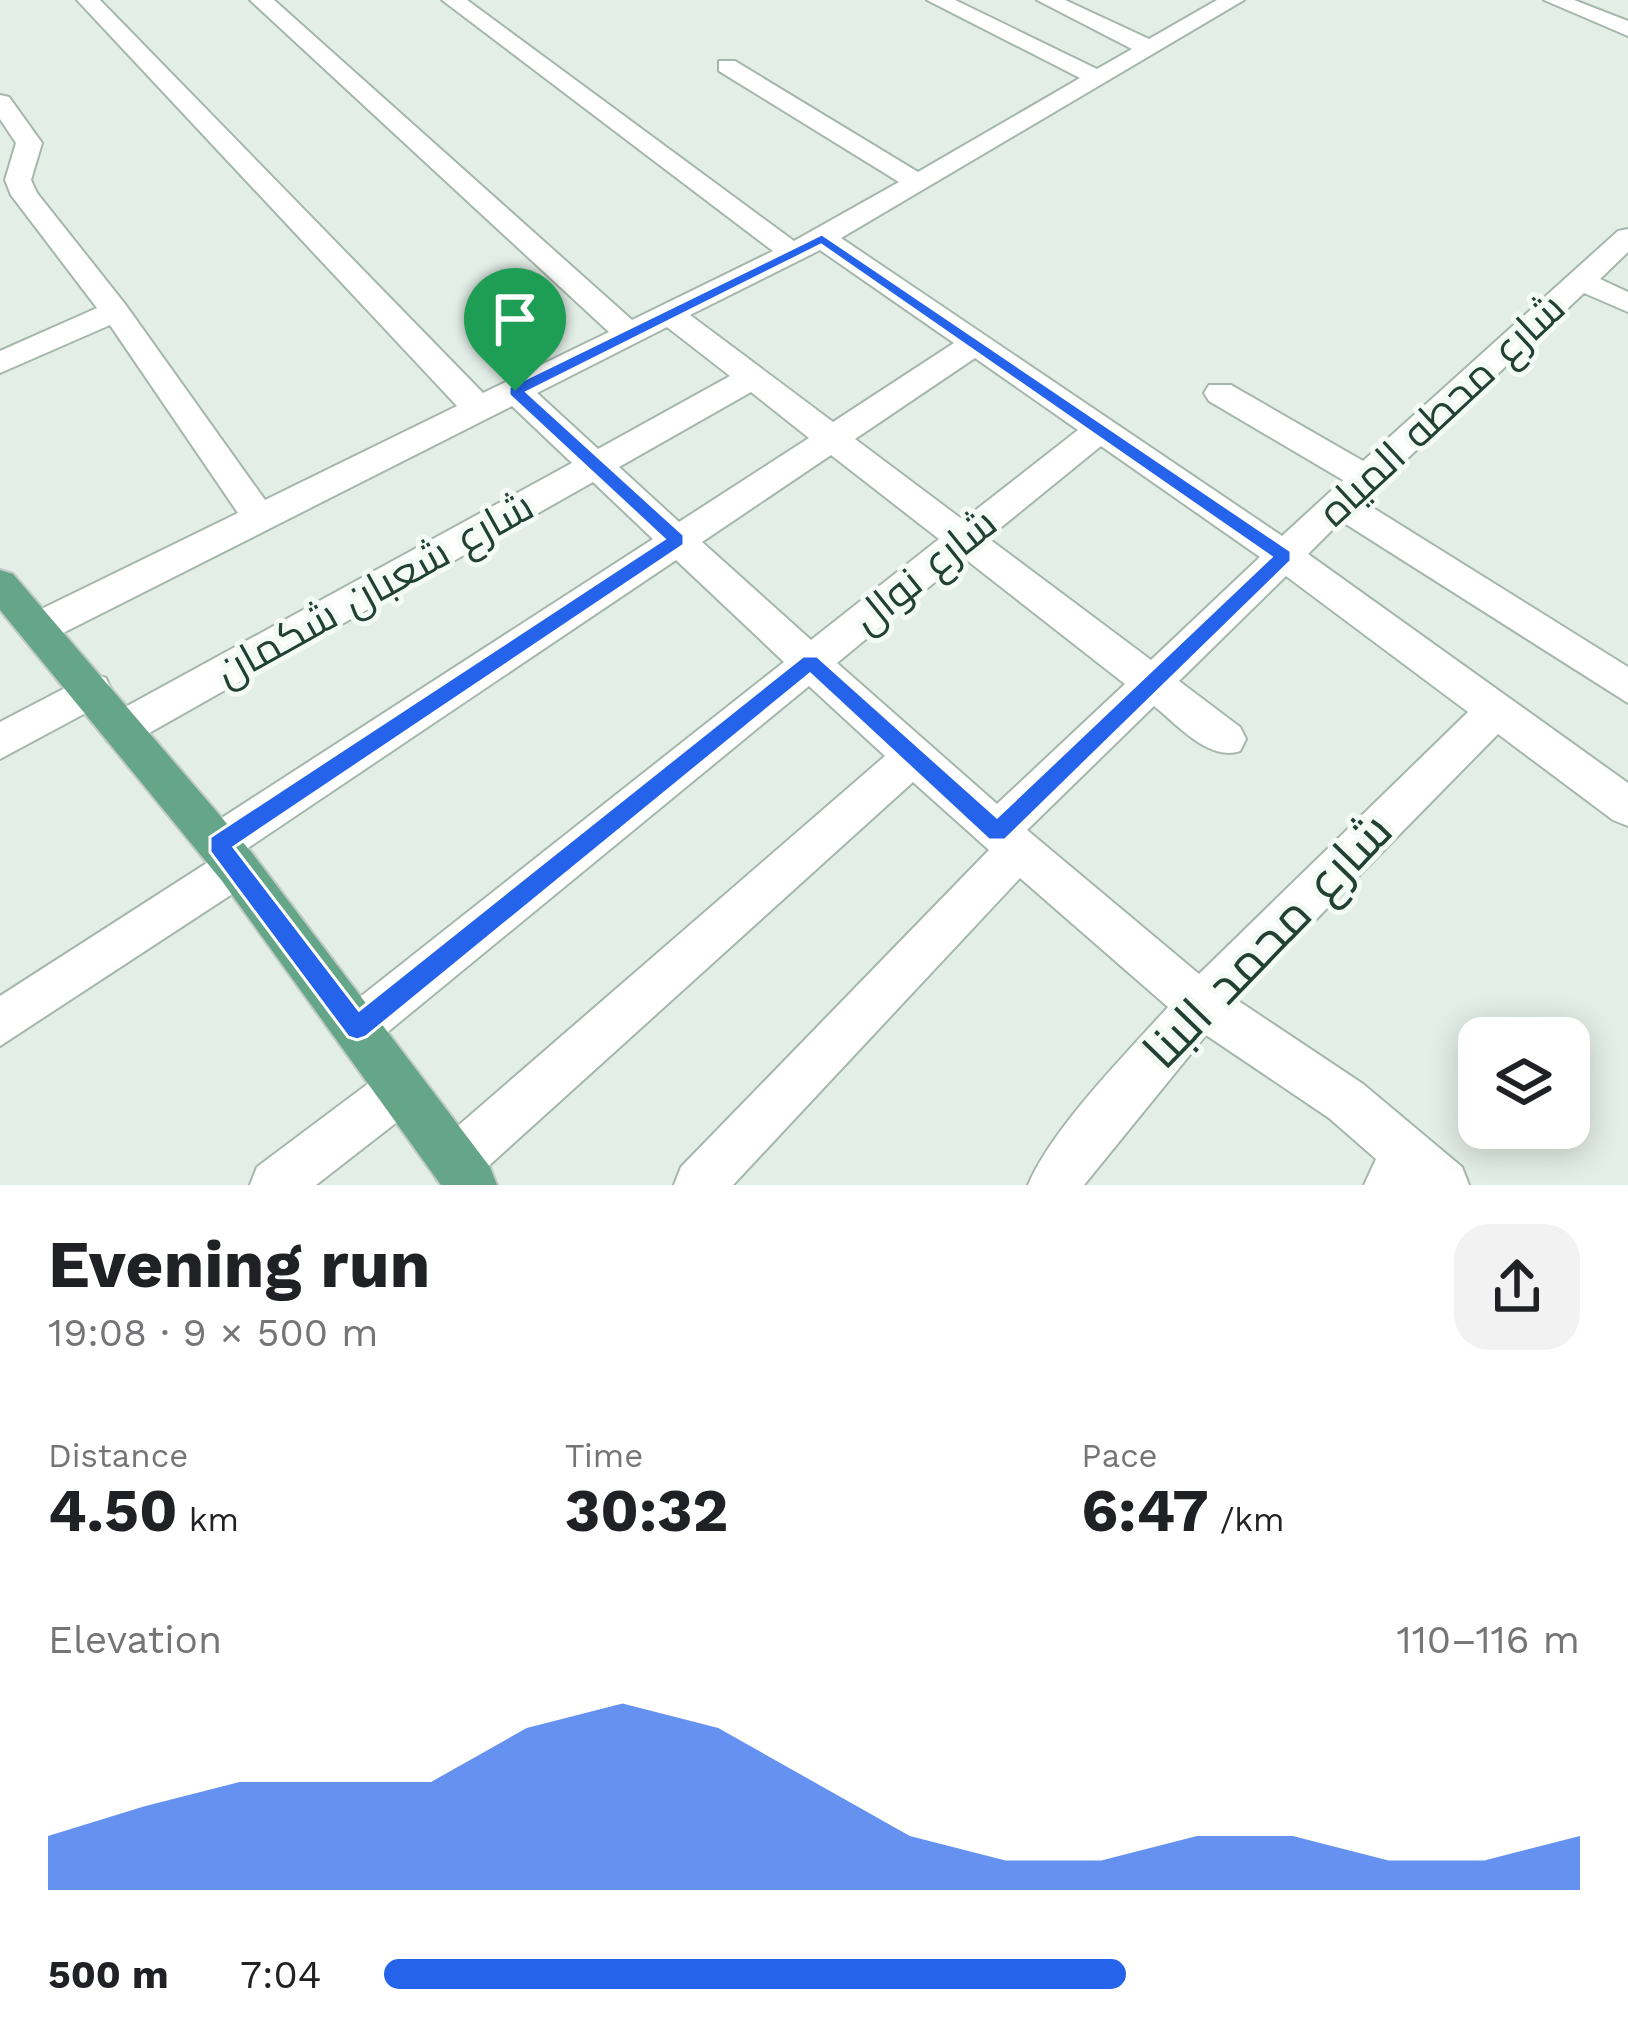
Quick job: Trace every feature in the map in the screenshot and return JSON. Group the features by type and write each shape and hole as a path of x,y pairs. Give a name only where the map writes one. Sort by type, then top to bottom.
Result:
{"main road":[{"path":"0,584 228,856 357,1028 398,1091 464,1173"}],"street":[{"path":"88,0 497,400 596,465 1008,841 1198,1002 1318,1081 1414,1174"},
{"path":"260,0 629,334"},
{"path":"453,0 807,246 975,344 1100,429 1284,556 1628,807"},
{"path":"938,0 1098,79"},
{"path":"1048,0 1149,48"},
{"path":"1555,0 1628,29"},
{"path":"38,628 807,246 1098,79 1220,2"},
{"path":"727,66 918,183"},
{"path":"0,102 25,136 14,154 24,195 115,311 259,517"},
{"name":"شارع محطه المياه","path":"699,1185 1153,683 1339,503 1628,237"},
{"path":"1580,280 1628,303"},
{"path":"0,363 115,311"},
{"path":"669,314 1226,739"},
{"path":"0,1023 677,540 975,344"},
{"name":"شارع شعبان شكمان","path":"121,729 752,378"},
{"path":"1220,393 1366,478"},
{"name":"شارع نوال","path":"357,1028 1100,429"},
{"path":"1339,503 1628,687"},
{"path":"0,742 92,690"},
{"name":"شارع محمد البنا","path":"1053,1185 1114,1100 1198,1002 1497,709"},
{"path":"464,1173 913,757"},
{"path":"274,1185 398,1091"}],"route":[{"path":"822,238 1284,556 997,832 810,662 357,1028 218,844 677,540 515,391 822,238"}]}
